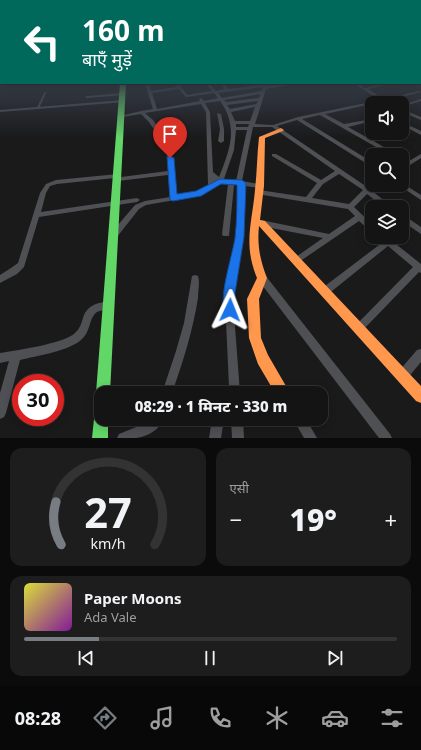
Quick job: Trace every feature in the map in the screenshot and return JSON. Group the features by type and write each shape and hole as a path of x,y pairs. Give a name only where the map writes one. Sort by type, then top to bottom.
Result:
{"street":[{"path":"103,97 123,98"},
{"path":"152,97 155,110"},
{"path":"183,97 185,105"},
{"path":"200,97 208,116 211,186"},
{"path":"0,112 123,98"},
{"path":"103,386 123,98"},
{"path":"122,116 220,98 229,112 233,122 231,150 220,181"},
{"path":"224,104 261,98"},
{"path":"235,386 229,300 239,243 241,183 252,124 261,98"},
{"path":"418,101 421,104"},
{"path":"208,116 258,105"},
{"path":"365,105 298,118 262,137 258,223 252,239 253,255 262,278 386,438"},
{"path":"141,112 151,122 161,136"},
{"path":"409,113 420,118"},
{"path":"219,114 222,128 221,140"},
{"path":"322,114 365,139"},
{"path":"298,118 365,161"},
{"path":"233,122 277,128 365,189"},
{"path":"344,126 365,122"},
{"path":"233,128 252,124"},
{"path":"411,128 421,133"},
{"path":"367,140 381,148"},
{"path":"274,154 321,183"},
{"path":"409,164 421,156"},
{"path":"170,158 173,198"},
{"path":"307,200 321,183 340,171"},
{"path":"210,172 220,181"},
{"path":"0,279 14,272 21,265 43,193 49,184 171,173"},
{"path":"114,235 140,205 149,202 198,194 220,181 241,183 259,189 307,200 350,207 365,222"},
{"path":"226,234 231,182"},
{"path":"409,190 421,198"},
{"path":"350,207 365,192"},
{"path":"370,192 381,200"},
{"path":"37,215 137,200"},
{"path":"296,261 359,217"},
{"path":"409,222 421,231"},
{"path":"258,223 331,237"},
{"path":"258,223 296,261 421,396"},
{"path":"324,292 379,244"},
{"path":"358,329 420,268 391,244"},
{"path":"262,278 253,299 255,338 263,359 279,386"},
{"path":"170,386 189,325 194,300 195,279"},
{"path":"0,358 71,340 81,333 89,312 93,308 109,305"},
{"path":"402,376 421,354"},
{"path":"0,413 16,355"},
{"path":"100,438 101,426"},
{"path":"123,438 151,426"},
{"path":"216,438 217,426"},
{"path":"303,426 311,438"}],"lane":[{"path":"38,108 43,97"}],"traffic: fast":[{"path":"103,386 122,97"},
{"path":"100,438 101,426"}],"traffic: slow":[{"path":"279,386 263,359 255,338 253,299 262,278 254,256 253,236 260,186 262,137 281,130"},
{"path":"262,223 421,396"}],"route":[{"path":"170,158 173,198 198,194 220,181 242,183 240,237 229,300 230,310"}]}
